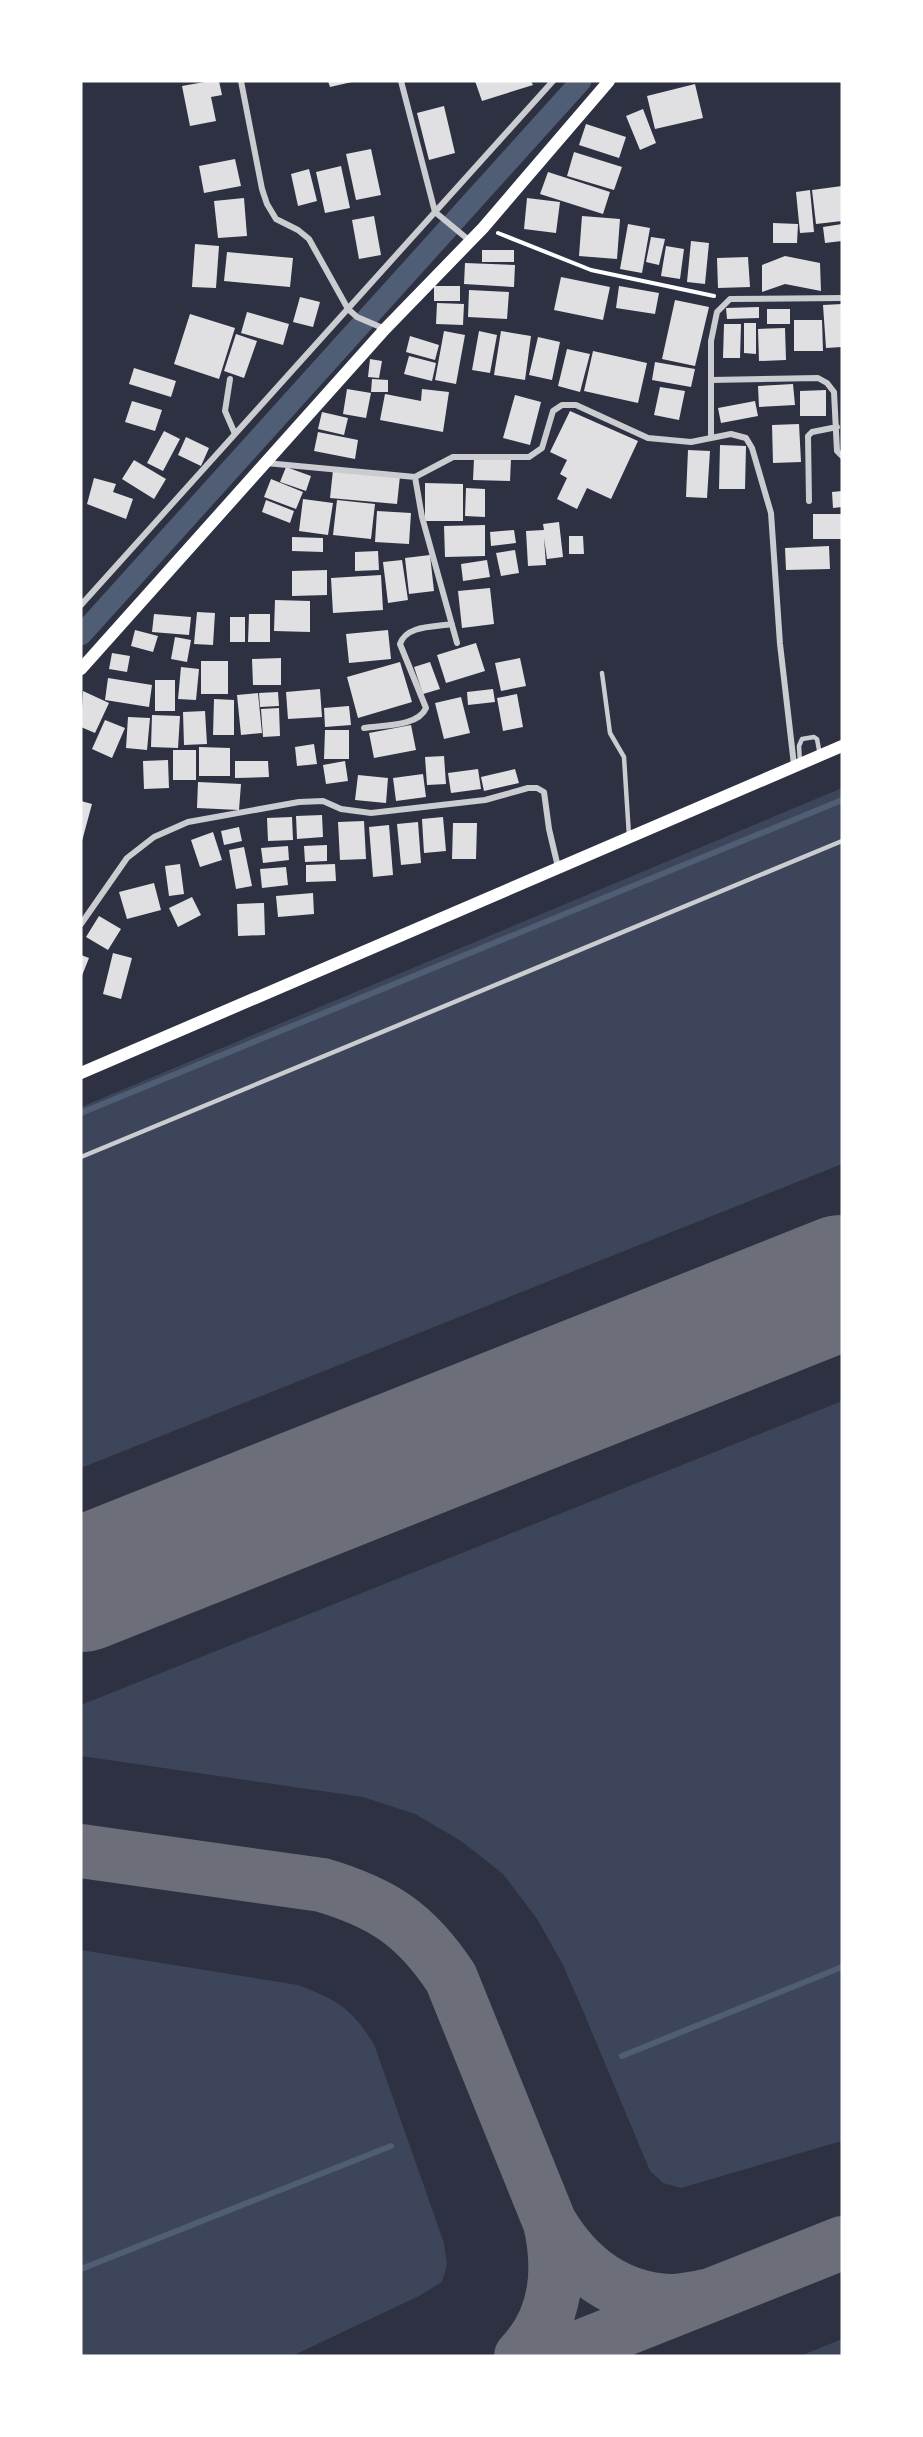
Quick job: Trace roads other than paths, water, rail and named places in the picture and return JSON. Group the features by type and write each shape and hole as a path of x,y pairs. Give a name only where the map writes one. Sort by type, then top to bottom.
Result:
{"main road":[{"path":"82,665 265,463 382,328 466,239 483,228 609,81"},
{"path":"81,1073 842,746"}],"street":[{"path":"241,81 267,204 276,219 298,230 309,239 348,309 357,317 382,328"},
{"path":"401,81 437,214 466,239"},
{"path":"81,605 348,309 437,214 553,81"},
{"path":"711,437 711,341 717,312 730,299 842,298"},
{"path":"711,380 818,378 834,392 837,451 842,456"},
{"path":"230,379 225,411 236,434"},
{"path":"265,463 415,477 453,457 529,457 542,448 554,411 562,405 576,405 648,438 691,442 731,434 746,438 752,448 771,513 780,644 797,764"},
{"path":"809,501 808,436 812,432 837,427"},
{"path":"415,477 422,517 457,642"},
{"path":"364,728 416,720 424,714 426,708 400,645 402,637 410,631 452,624"},
{"path":"81,924 127,858 154,837 188,822 299,802 323,801 341,809 371,813 485,800 528,788 537,788 544,792 549,829 558,867"}],"lane":[{"path":"602,673 610,733 624,757 630,838"},
{"path":"795,746 801,739 814,737 819,742 820,755"},
{"path":"81,1157 842,842"}],"waterway":[{"path":"81,635 581,81"},
{"path":"81,1113 842,800"},
{"path":"622,2056 842,1967"},
{"path":"81,2269 391,2146"}]}
